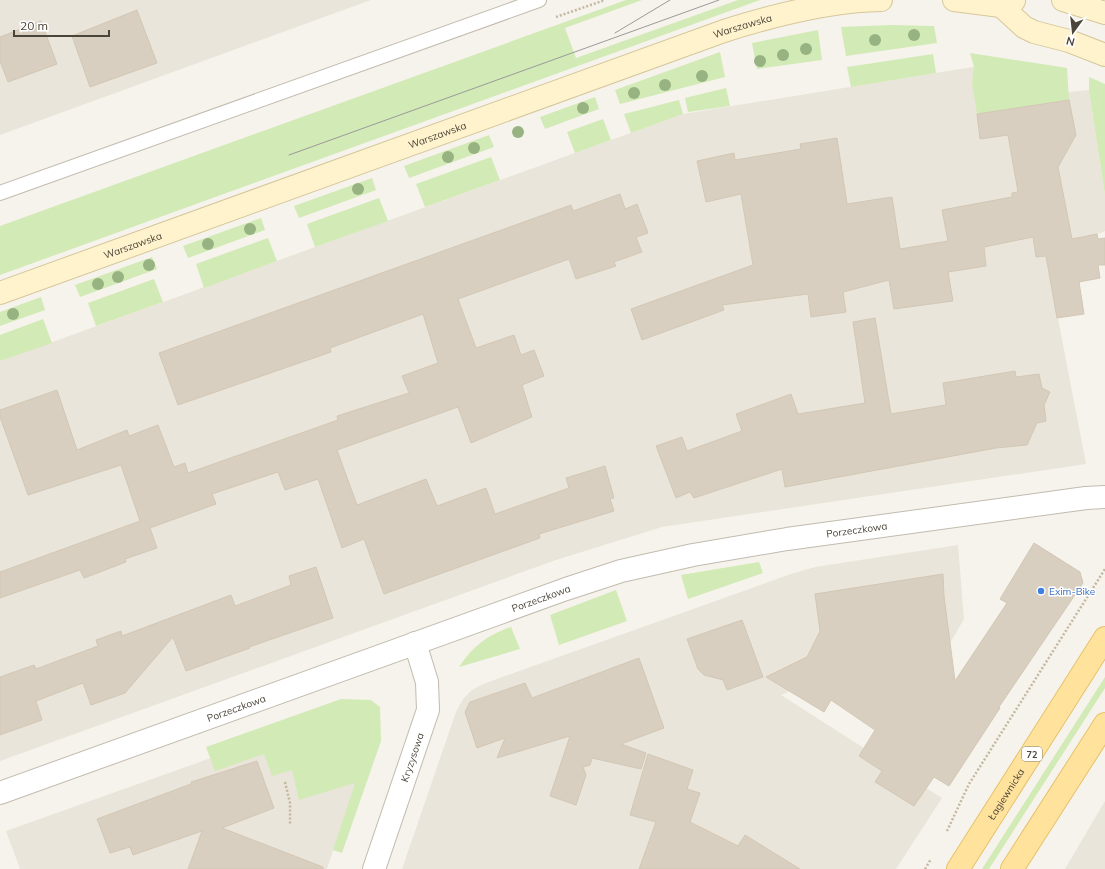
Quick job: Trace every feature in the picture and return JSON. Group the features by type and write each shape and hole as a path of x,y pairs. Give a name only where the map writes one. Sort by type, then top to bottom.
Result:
{"main road":[{"name":"Łagiewnicka","path":"958,869 1105,638"},
{"path":"1012,869 1105,724"}],"street":[{"name":"Warszawska","path":"0,293 724,31 782,15 826,6 881,0"},
{"path":"954,0 1006,2 1024,27 1034,32 1069,41 1105,54"},
{"path":"1063,0 1105,13"},
{"name":"Porzeczkowa","path":"0,792 566,589 649,564 787,539 1086,498 1105,497"},
{"name":"Kryzysowa","path":"374,869 428,710 427,682 415,643"}],"lane":[{"path":"0,193 539,0"}],"path":[{"path":"945,835 969,784 1016,712 1102,571 1105,569"},
{"path":"285,782 290,804 290,824"},
{"path":"925,869 933,856"}],"shaded area":[{"path":"0,0 371,0 0,135"},
{"path":"1016,60 1069,92 1089,90 1105,195 1105,231 1046,256 1086,464 662,527 556,560 0,761 0,361 683,114"},
{"path":"958,545 964,619 942,657 911,638 781,695 942,798 896,869 402,869 456,712 463,699 472,690 483,684 791,574 815,567"},
{"path":"343,711 369,742 327,869 20,869 6,831"},
{"path":"1105,801 1105,869 1065,869"}],"green space":[{"path":"626,0 642,0 565,28 576,58 738,0 760,0 0,275 0,226"},
{"path":"891,25 934,26 937,43 846,56 841,27"},
{"path":"818,30 822,60 757,69 752,43"},
{"path":"720,52 725,77 620,104 615,90"},
{"path":"970,53 1067,68 1069,100 977,114 972,83 974,67"},
{"path":"933,54 936,73 851,87 847,67"},
{"path":"1089,77 1105,84 1105,195 1089,90"},
{"path":"726,88 730,106 688,112 685,98"},
{"path":"595,97 599,109 545,129 540,117"},
{"path":"679,100 683,114 631,133 624,114"},
{"path":"603,119 611,140 575,153 567,132"},
{"path":"489,135 494,147 409,178 404,166"},
{"path":"491,157 500,180 425,207 416,184"},
{"path":"372,178 376,190 299,218 294,206"},
{"path":"379,198 388,221 315,247 307,224"},
{"path":"261,218 265,230 188,258 183,246"},
{"path":"268,238 277,261 204,288 196,264"},
{"path":"152,257 157,269 80,297 75,285"},
{"path":"154,279 163,302 96,326 88,303"},
{"path":"41,297 45,310 0,326 0,312"},
{"path":"43,319 52,343 0,361 0,335"},
{"path":"759,562 763,573 688,599 681,575"},
{"path":"616,590 627,621 559,645 550,615"},
{"path":"511,627 520,649 459,667 470,653 482,642"},
{"path":"1105,677 1105,688 989,869 982,869"},
{"path":"341,699 371,700 380,707 381,741 342,853 333,850 355,783 299,800 292,770 272,776 264,754 215,771 206,747"}],"building":[{"path":"137,10 157,63 90,87 72,36"},
{"path":"41,21 57,64 8,82 0,61 0,37"},
{"path":"1069,100 1076,135 1058,167 1072,239 1097,234 1098,239 1105,238 1105,265 1098,265 1100,278 1079,282 1084,314 1057,318 1046,256 1036,257 1033,237 984,247 986,266 948,272 953,301 894,309 889,280 843,292 846,312 811,317 808,294 722,305 724,310 642,340 631,309 753,265 741,194 706,202 697,161 734,153 735,160 801,149 800,144 837,138 847,204 892,197 900,249 948,241 942,210 1012,197 1012,193 1018,192 1008,135 980,139 977,114"},
{"path":"620,194 625,209 637,204 648,233 636,237 642,252 614,262 616,266 576,279 569,259 458,299 476,348 514,335 521,355 534,350 544,376 522,385 532,417 471,443 458,407 337,450 357,505 426,479 437,506 486,488 495,514 569,488 566,478 605,466 614,498 610,499 614,511 539,534 540,538 384,594 364,539 342,548 318,479 285,490 278,472 212,494 216,504 150,528 157,548 125,559 126,562 84,578 80,570 0,598 0,572 140,521 121,465 28,495 0,417 0,410 57,390 77,450 127,430 129,436 158,425 174,467 185,463 188,473 338,420 337,416 409,393 402,376 438,363 423,314 330,348 331,352 178,405 159,353 571,205 573,211"},
{"path":"875,318 891,414 946,405 943,383 1015,371 1016,377 1039,374 1042,388 1050,392 1044,405 1046,421 1037,423 1027,445 996,448 785,487 782,469 694,498 690,492 676,498 656,446 682,437 687,451 742,431 736,414 791,394 798,414 865,403 853,322"},
{"path":"1034,543 1080,572 1083,583 999,707 1000,708 949,786 934,777 914,806 875,782 882,771 859,756 875,730 831,700 824,712 766,677 807,657 820,631 815,594 943,574 944,596 955,681 1007,603 1000,599"},
{"path":"316,567 333,618 249,647 250,648 186,671 173,637 125,693 91,705 83,683 36,701 42,720 0,735 0,677 34,665 36,669 98,646 96,640 121,631 122,636 231,595 235,606 291,585 289,576"},
{"path":"742,620 763,677 727,690 723,680 704,675 698,669 687,639"},
{"path":"639,658 664,728 621,744 646,753 641,769 592,758 590,765 583,767 586,775 576,805 550,796 570,736 497,758 505,738 477,748 465,712 470,702 525,683 532,698"},
{"path":"648,754 693,770 687,789 700,793 690,822 738,846 745,835 800,869 639,869 656,822 630,815"},
{"path":"257,761 274,808 222,828 323,867 323,869 188,869 202,831 133,855 130,847 110,853 97,819 191,784 191,782"}],"tram line":[{"path":"615,33 670,0"},
{"path":"289,155 719,0"}],"place":[{"name":"Exim-Bike","path":"1041,591"}]}
